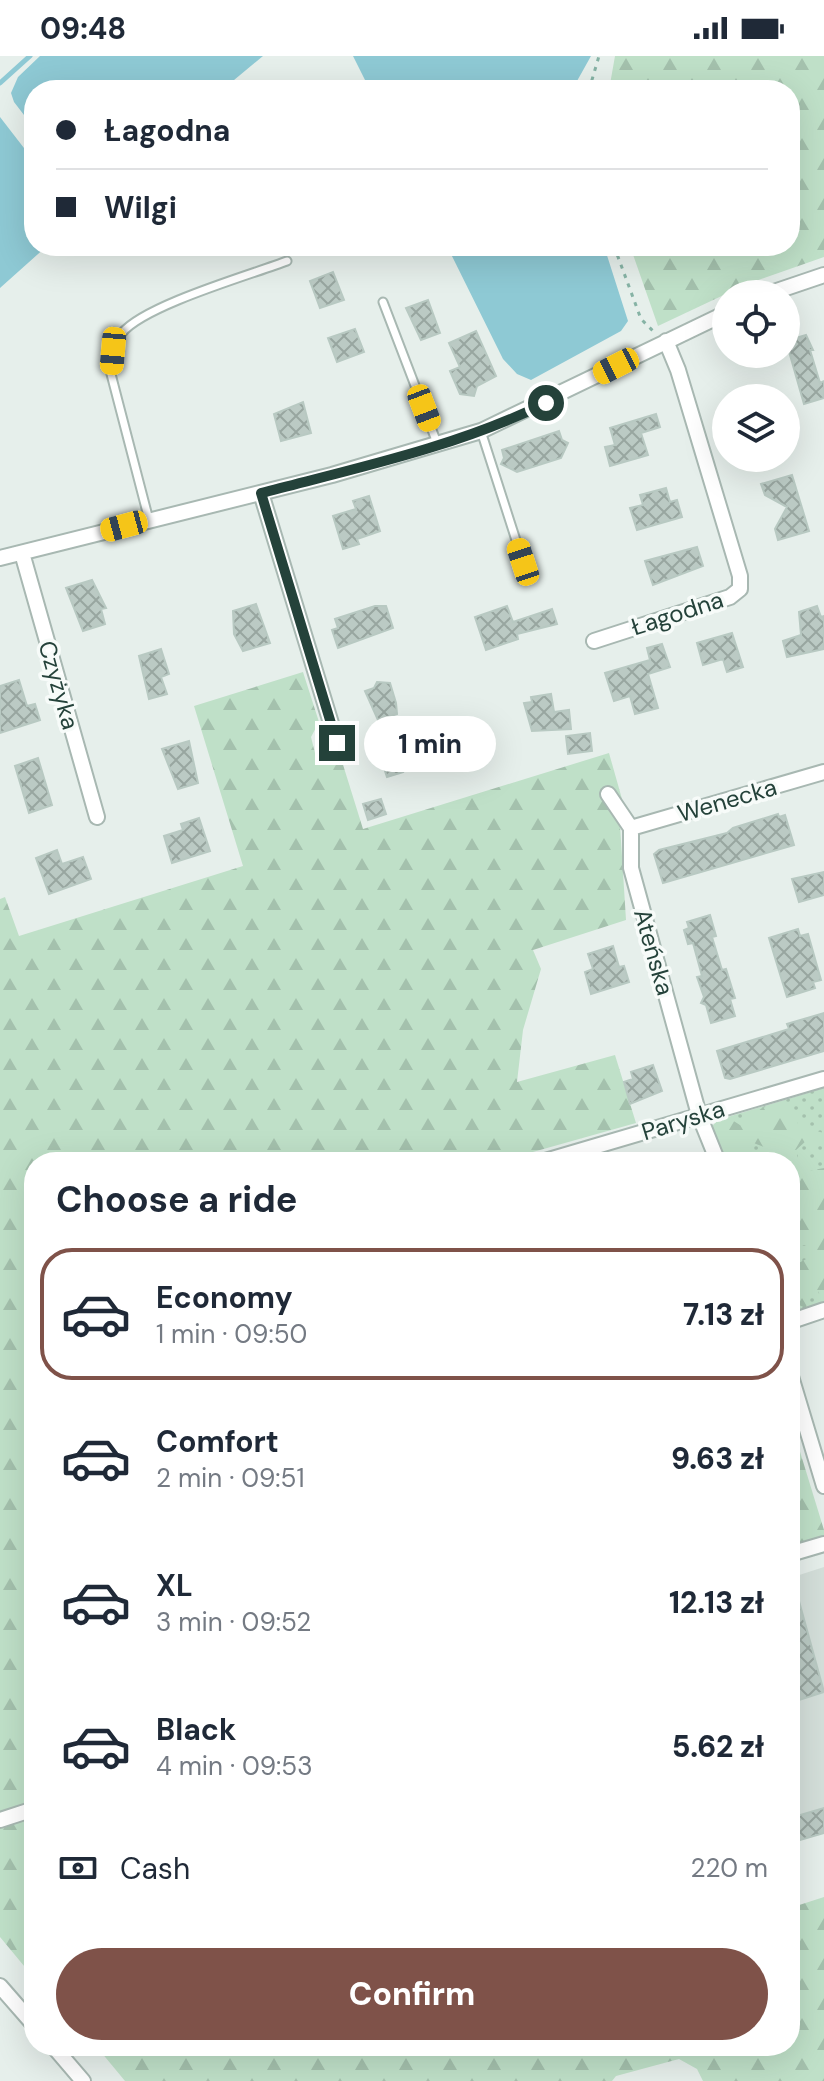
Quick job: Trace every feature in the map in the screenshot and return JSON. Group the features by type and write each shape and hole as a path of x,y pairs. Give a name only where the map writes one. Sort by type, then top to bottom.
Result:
{"street":[{"path":"800,283 824,275"},
{"path":"0,558 261,493 481,431 525,413 662,337 712,318"},
{"name":"Łagodna","path":"594,641 730,597 740,589 714,488 662,337"},
{"path":"261,493 337,743"},
{"name":"Czyżyka","path":"22,553 97,817"},
{"name":"Wenecka","path":"631,828 824,772"},
{"path":"608,794 631,828"},
{"name":"Ateńska","path":"631,828 631,868 699,1115 714,1152"},
{"name":"Paryska","path":"575,1152 824,1079"},
{"path":"800,1318 824,1310"},
{"path":"800,1406 824,1486"},
{"path":"800,1551 824,1544"},
{"path":"0,1820 24,1812"},
{"path":"0,1986 24,2014"},
{"path":"62,2056 83,2081"}],"lane":[{"path":"149,520 111,374 113,351 120,336 143,316 287,261"},
{"path":"383,302 438,445"},
{"path":"481,431 523,562"}],"path":[{"path":"592,80 599,56"},
{"path":"618,256 641,319 662,337"},
{"path":"647,338 662,337"}],"shaded area":[{"path":"824,1567 824,1831 800,1838 800,1575"}],"green space":[{"path":"615,56 824,56 824,257 758,280 712,280 712,301 658,326 634,256 800,256 800,80 611,80"},
{"path":"303,672 319,722 311,737 317,761 340,755 363,829 609,753 622,799 620,825 626,920 533,950 541,969 523,1030 517,1082 615,1055 636,1123 533,1152 24,1152 24,1966 0,1937 0,899 5,897 19,936 243,866 194,706"},
{"path":"824,1088 824,1306 800,1310 800,1152 720,1152 721,1119"},
{"path":"785,1102 800,1127 824,1133 822,1142 817,1146 806,1141 796,1152 767,1152 764,1147 751,1142 746,1152 718,1152 708,1136 713,1125 724,1115 740,1125 762,1108"},
{"path":"806,1158 810,1166 808,1171 824,1168 824,1304 818,1291 809,1297 806,1308 800,1306 800,1262 810,1257 807,1245 800,1245 800,1159"},
{"path":"800,1452 824,1530 824,1541 800,1549"},
{"path":"824,1897 824,2081 703,2081 697,2069 679,2059 616,2076 612,2081 125,2081 104,2056 800,2056 800,1905"}],"water":[{"path":"40,56 263,56 234,80 24,80 24,115 11,93 18,77"},
{"path":"353,56 591,56 578,80 365,80"},
{"path":"0,117 24,148 24,256 36,256 0,288"},
{"path":"452,256 607,256 628,321 621,331 531,380 517,374 503,359"}],"building":[{"path":"333,272 344,300 320,308 310,281"},
{"path":"428,300 440,333 421,340 406,308"},
{"path":"355,329 364,352 337,362 328,338"},
{"path":"476,331 496,376 477,386 474,396 460,394 450,371 460,367 449,343"},
{"path":"806,335 813,350 810,350 820,383 824,381 824,398 804,404 794,368 800,368 800,337"},
{"path":"303,402 311,433 281,441 274,414"},
{"path":"656,414 660,427 641,433 648,455 610,466 605,447 615,445 610,428"},
{"path":"559,431 562,440 568,443 561,458 517,472 501,464 504,458 502,450"},
{"path":"792,475 809,531 778,540 775,529 787,507 765,495 761,484"},
{"path":"666,488 670,502 677,500 682,517 637,530 630,508 643,505 640,495"},
{"path":"369,496 380,531 357,539 359,544 343,549 333,516 356,509 353,501"},
{"path":"697,547 703,566 653,585 645,561"},
{"path":"92,580 106,608 101,609 105,624 83,631 66,588"},
{"path":"256,604 270,643 243,651 234,634 233,611"},
{"path":"375,606 386,606 393,628 338,648 332,630 338,628 335,619"},
{"path":"507,606 513,622 552,609 557,624 517,634 518,639 486,650 475,617"},
{"path":"817,606 821,617 824,616 824,649 787,657 783,641 801,635 799,612"},
{"path":"732,633 743,667 727,672 723,659 703,665 697,643"},
{"path":"662,644 670,667 648,674 658,708 635,714 630,696 614,701 605,673 650,660 647,648"},
{"path":"161,649 169,674 161,677 167,694 149,699 139,656"},
{"path":"19,680 27,706 35,704 40,720 0,733 0,686"},
{"path":"377,682 390,683 397,714 378,720 365,691 374,688"},
{"path":"551,694 554,712 569,710 571,729 532,731 524,703 532,702 531,697"},
{"path":"590,733 592,751 568,754 566,736"},
{"path":"189,741 198,783 178,789 162,749"},
{"path":"402,743 405,752 399,761 403,772 387,777 379,753"},
{"path":"38,758 52,805 29,813 15,766"},
{"path":"381,799 386,814 368,820 363,804"},
{"path":"778,814 779,817 785,815 794,845 663,883 654,854 659,850 727,833 733,828"},
{"path":"199,818 210,851 172,863 164,836 183,830 181,824"},
{"path":"57,850 62,864 83,857 91,879 49,894 36,858"},
{"path":"824,872 824,895 799,902 792,879"},
{"path":"710,915 716,936 712,937 735,998 730,999 735,1016 711,1023 706,1005 701,1003 704,997 697,977 702,976 693,943 688,944 684,930 689,928 687,922"},
{"path":"798,929 800,936 808,934 821,980 813,982 815,988 787,997 769,938"},
{"path":"613,946 619,967 624,966 629,982 591,994 585,972 593,969 588,954"},
{"path":"824,1013 824,1051 725,1078 717,1051 789,1029 787,1024"},
{"path":"653,1065 662,1091 630,1104 624,1082 633,1079 631,1072"},
{"path":"800,1605 824,1692 800,1700"},
{"path":"824,1808 824,1833 800,1840 800,1815"}],"waterway":[{"path":"0,83 30,56"}],"route":[{"path":"337,743 261,493 438,445 481,431 546,403"}]}
